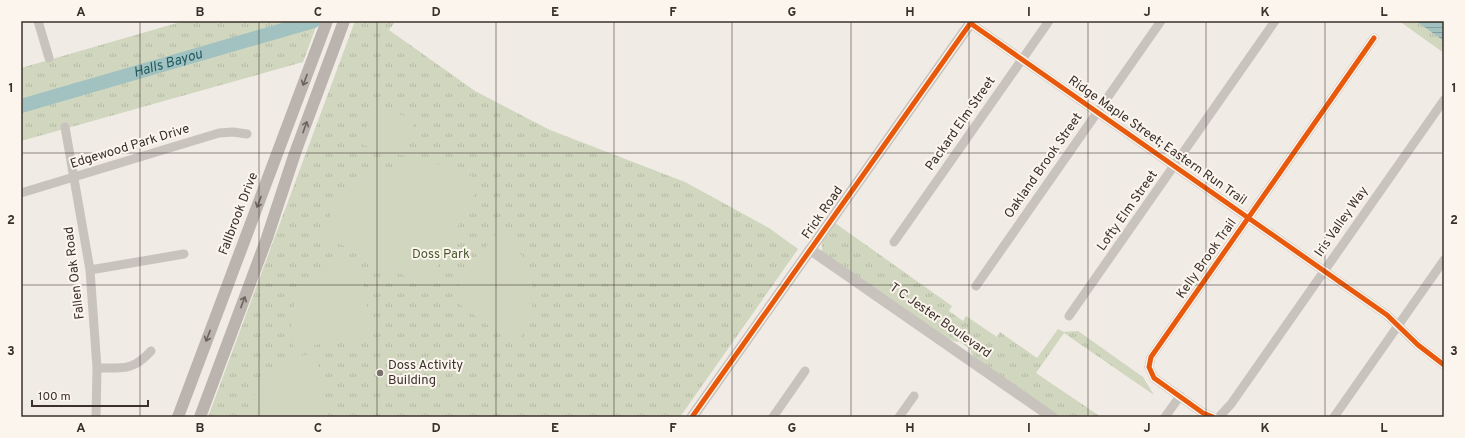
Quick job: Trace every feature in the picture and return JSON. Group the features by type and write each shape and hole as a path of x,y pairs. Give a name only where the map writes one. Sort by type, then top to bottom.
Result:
{"main road":[{"name":"Fallbrook Drive","path":"178,417 327,21"},
{"path":"200,417 267,238 295,153 344,21"},
{"path":"280,147 295,153"},
{"path":"218,310 237,317"}],"street":[{"path":"38,21 49,58"},
{"name":"Packard Elm Street","path":"894,242 1049,21"},
{"name":"Oakland Brook Street","path":"976,286 1161,21"},
{"name":"Lofty Elm Street","path":"1069,316 1275,21"},
{"name":"Ridge Maple Street; Eastern Run Trail","path":"971,22 1022,60 1387,315 1418,345 1444,365"},
{"name":"Frick Road","path":"692,417 971,22"},
{"name":"Kelly Brook Trail","path":"1213,417 1203,412 1154,378 1149,367 1151,357 1374,38"},
{"name":"Iris Valley Way","path":"1219,417 1231,404 1444,100"},
{"name":"Fallen Oak Road","path":"66,127 90,270 98,368 96,417"},
{"name":"Edgewood Park Drive","path":"21,193 219,133 233,132 247,134"},
{"name":"T C Jester Boulevard","path":"811,250 1052,417"},
{"path":"90,270 184,254"},
{"path":"1334,417 1444,260"},
{"path":"98,368 129,367 137,364 151,351"},
{"path":"773,417 805,371"},
{"path":"899,417 914,396"},
{"path":"1165,417 1180,396"}],"green space":[{"path":"184,21 318,21 303,62 21,141 21,68"},
{"name":"Doss Park","path":"355,21 394,21 389,30 475,91 550,130 685,182 769,228 798,249 680,417 208,417"},
{"path":"1399,21 1444,21 1444,53"},
{"path":"372,107 415,119 405,156 362,145"},
{"path":"420,162 428,162 451,168 481,181 432,278 419,283 320,234 338,204 348,192 359,183 386,169"},
{"path":"835,223 952,306 949,311 963,321 966,316 997,337 1000,332 1037,358 1058,329 1064,332 1078,331 1143,377 1154,395 1064,333 1036,373 1101,417 1058,417 981,363 971,353 971,350 959,341 957,342 945,338 823,253 823,241"},
{"path":"497,232 514,245 528,269 532,282 532,308 529,321 515,345 456,302 456,289"},
{"path":"358,256 371,328 364,336 294,349 292,314 296,300 303,287 313,276 325,267 340,260"},
{"path":"316,353 328,417 248,417 252,399 256,391 273,370 292,359"}],"water":[{"path":"1416,21 1444,21 1444,41"}],"waterway":[{"name":"Halls Bayou","path":"21,106 314,21"}],"cycle path":[{"path":"692,417 972,21"},
{"path":"970,23 1387,315 1418,345 1444,365"},
{"path":"1213,417 1203,413 1154,378 1149,367 1151,357 1374,38"}],"place":[{"name":"Doss Activity Building","path":"380,373"}]}
